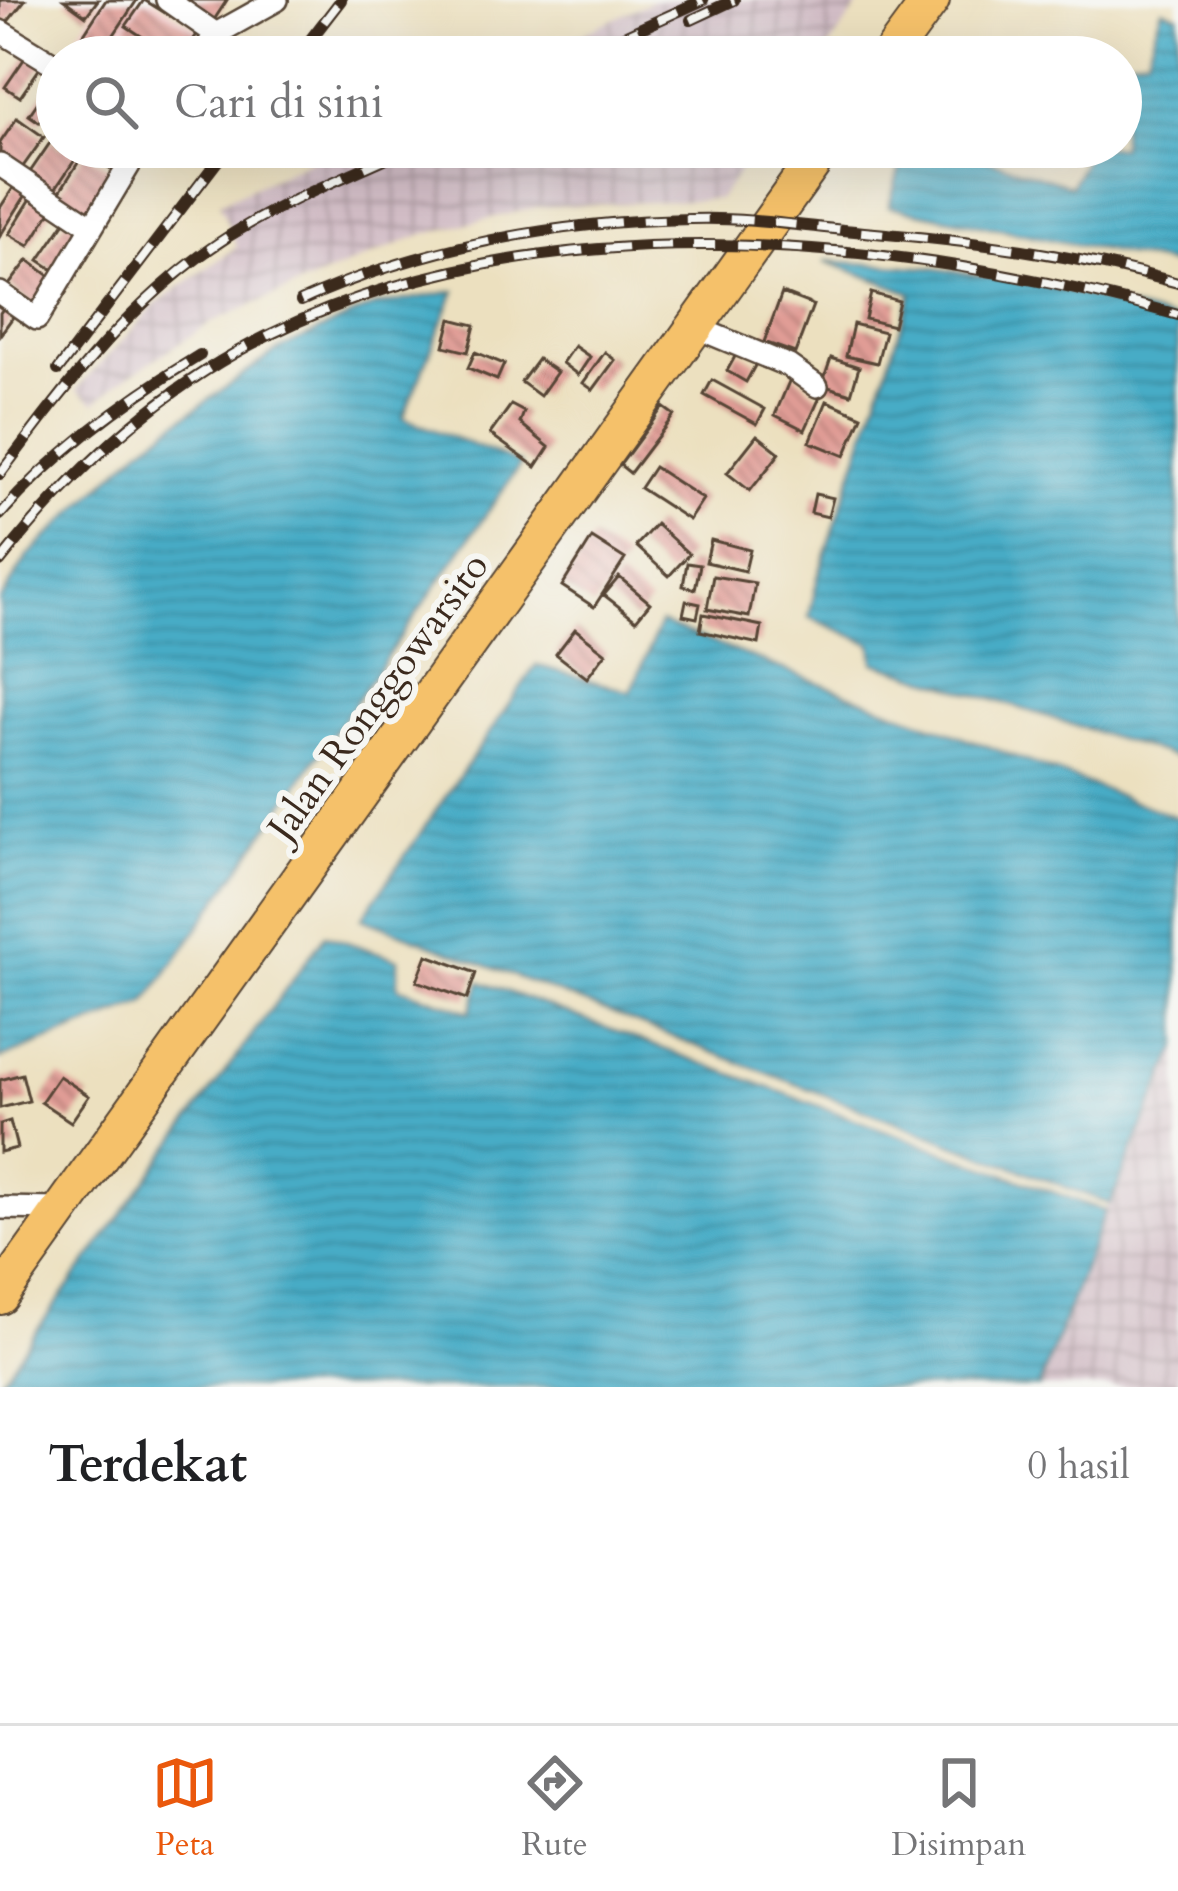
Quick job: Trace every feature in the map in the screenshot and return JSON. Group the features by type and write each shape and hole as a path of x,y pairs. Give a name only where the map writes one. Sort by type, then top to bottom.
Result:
{"main road":[{"path":"905,36 931,0"},
{"name":"Jalan Ronggowarsito","path":"0,1296 809,168"}],"street":[{"path":"166,0 216,34 277,0"},
{"path":"0,31 36,53"},
{"path":"0,165 91,226"},
{"path":"0,293 38,320 127,168"},
{"path":"695,327 789,366 817,386"},
{"path":"0,1208 60,1209"}],"shaded area":[{"path":"101,0 154,0 202,31 199,36 76,36"},
{"path":"654,0 863,0 837,36 577,36"},
{"path":"294,168 742,168 719,199 538,207 421,235 214,321 95,403 76,390 157,303 237,247 219,203"},
{"path":"1178,1045 1178,1387 1039,1387 1105,1211"}],"water":[{"path":"1162,9 1178,15 1178,266 889,206 900,168 1014,168 1071,186 1080,168 1142,168 1142,57 1147,56"},
{"path":"825,261 932,268 1050,287 1178,321 1178,758 874,662 872,644 809,617 912,293"},
{"path":"455,291 403,418 521,464 146,1003 0,1059 0,601 28,556 141,448 278,350 373,306"},
{"path":"660,623 1178,818 1178,1045 1110,1204 362,918 536,665 631,692"},
{"path":"325,935 398,959 398,987 470,1012 481,982 1105,1211 1039,1387 0,1387"}],"building":[{"path":"0,0 25,0 6,24 0,20"},
{"path":"64,0 98,0 86,16"},
{"path":"106,0 137,0 113,36 83,36"},
{"path":"144,0 198,33 141,36 126,26"},
{"path":"190,0 227,0 212,23 186,5"},
{"path":"29,52 36,57 36,74 20,97 5,87"},
{"path":"17,118 36,131 36,148 22,168 0,152 0,143"},
{"path":"36,163 36,168 69,168 53,192 28,175"},
{"path":"75,168 114,171 86,214 57,196"},
{"path":"17,182 29,190 0,236 0,208"},
{"path":"32,197 52,210 29,246 9,234"},
{"path":"67,219 84,230 57,272 39,260"},
{"path":"28,260 54,279 34,305 9,285"},
{"path":"782,293 813,305 795,353 764,342"},
{"path":"871,293 899,301 893,326 865,319"},
{"path":"7,303 18,310 0,335 0,313"},
{"path":"451,319 475,325 468,352 444,346"},
{"path":"853,324 885,332 877,363 846,356"},
{"path":"574,346 590,357 578,375 562,363"},
{"path":"738,351 757,362 746,382 727,371"},
{"path":"475,352 504,364 497,380 468,368"},
{"path":"605,352 615,360 593,390 583,383"},
{"path":"831,358 859,367 851,394 822,385"},
{"path":"538,359 557,372 540,396 521,382"},
{"path":"793,372 820,397 805,430 775,415"},
{"path":"712,380 765,409 757,424 704,395"},
{"path":"827,401 862,416 845,456 810,442"},
{"path":"511,405 524,412 520,423 549,447 536,467 490,434"},
{"path":"663,407 674,415 630,473 620,465"},
{"path":"757,435 780,453 750,491 727,473"},
{"path":"654,467 703,499 689,520 640,488"},
{"path":"815,494 833,498 828,517 811,513"},
{"path":"656,524 689,554 669,576 636,546"},
{"path":"592,538 625,559 594,607 562,586"},
{"path":"711,540 750,550 745,571 706,562"},
{"path":"687,563 700,565 695,589 683,586"},
{"path":"713,576 755,583 749,617 707,609"},
{"path":"619,577 650,603 636,620 604,595"},
{"path":"686,601 700,604 697,618 683,615"},
{"path":"703,614 762,626 759,644 700,631"},
{"path":"575,629 606,653 587,678 556,654"},
{"path":"427,955 476,973 467,999 417,981"},
{"path":"22,1074 29,1101 0,1108 0,1080"},
{"path":"59,1076 89,1096 71,1122 41,1102"},
{"path":"10,1121 17,1148 0,1152 0,1124"}],"railway":[{"path":"313,36 341,0"},
{"path":"624,36 703,0"},
{"path":"691,20 734,0"},
{"path":"58,370 212,168"},
{"path":"0,474 104,344 162,286 229,236 363,168"},
{"path":"301,301 394,265 492,240 592,225 691,219 983,244 1178,283"},
{"path":"0,562 89,463 157,405 230,356 375,292 486,264 602,249 720,245 838,251 955,266 1178,315"},
{"path":"0,515 94,427 200,355"}]}
